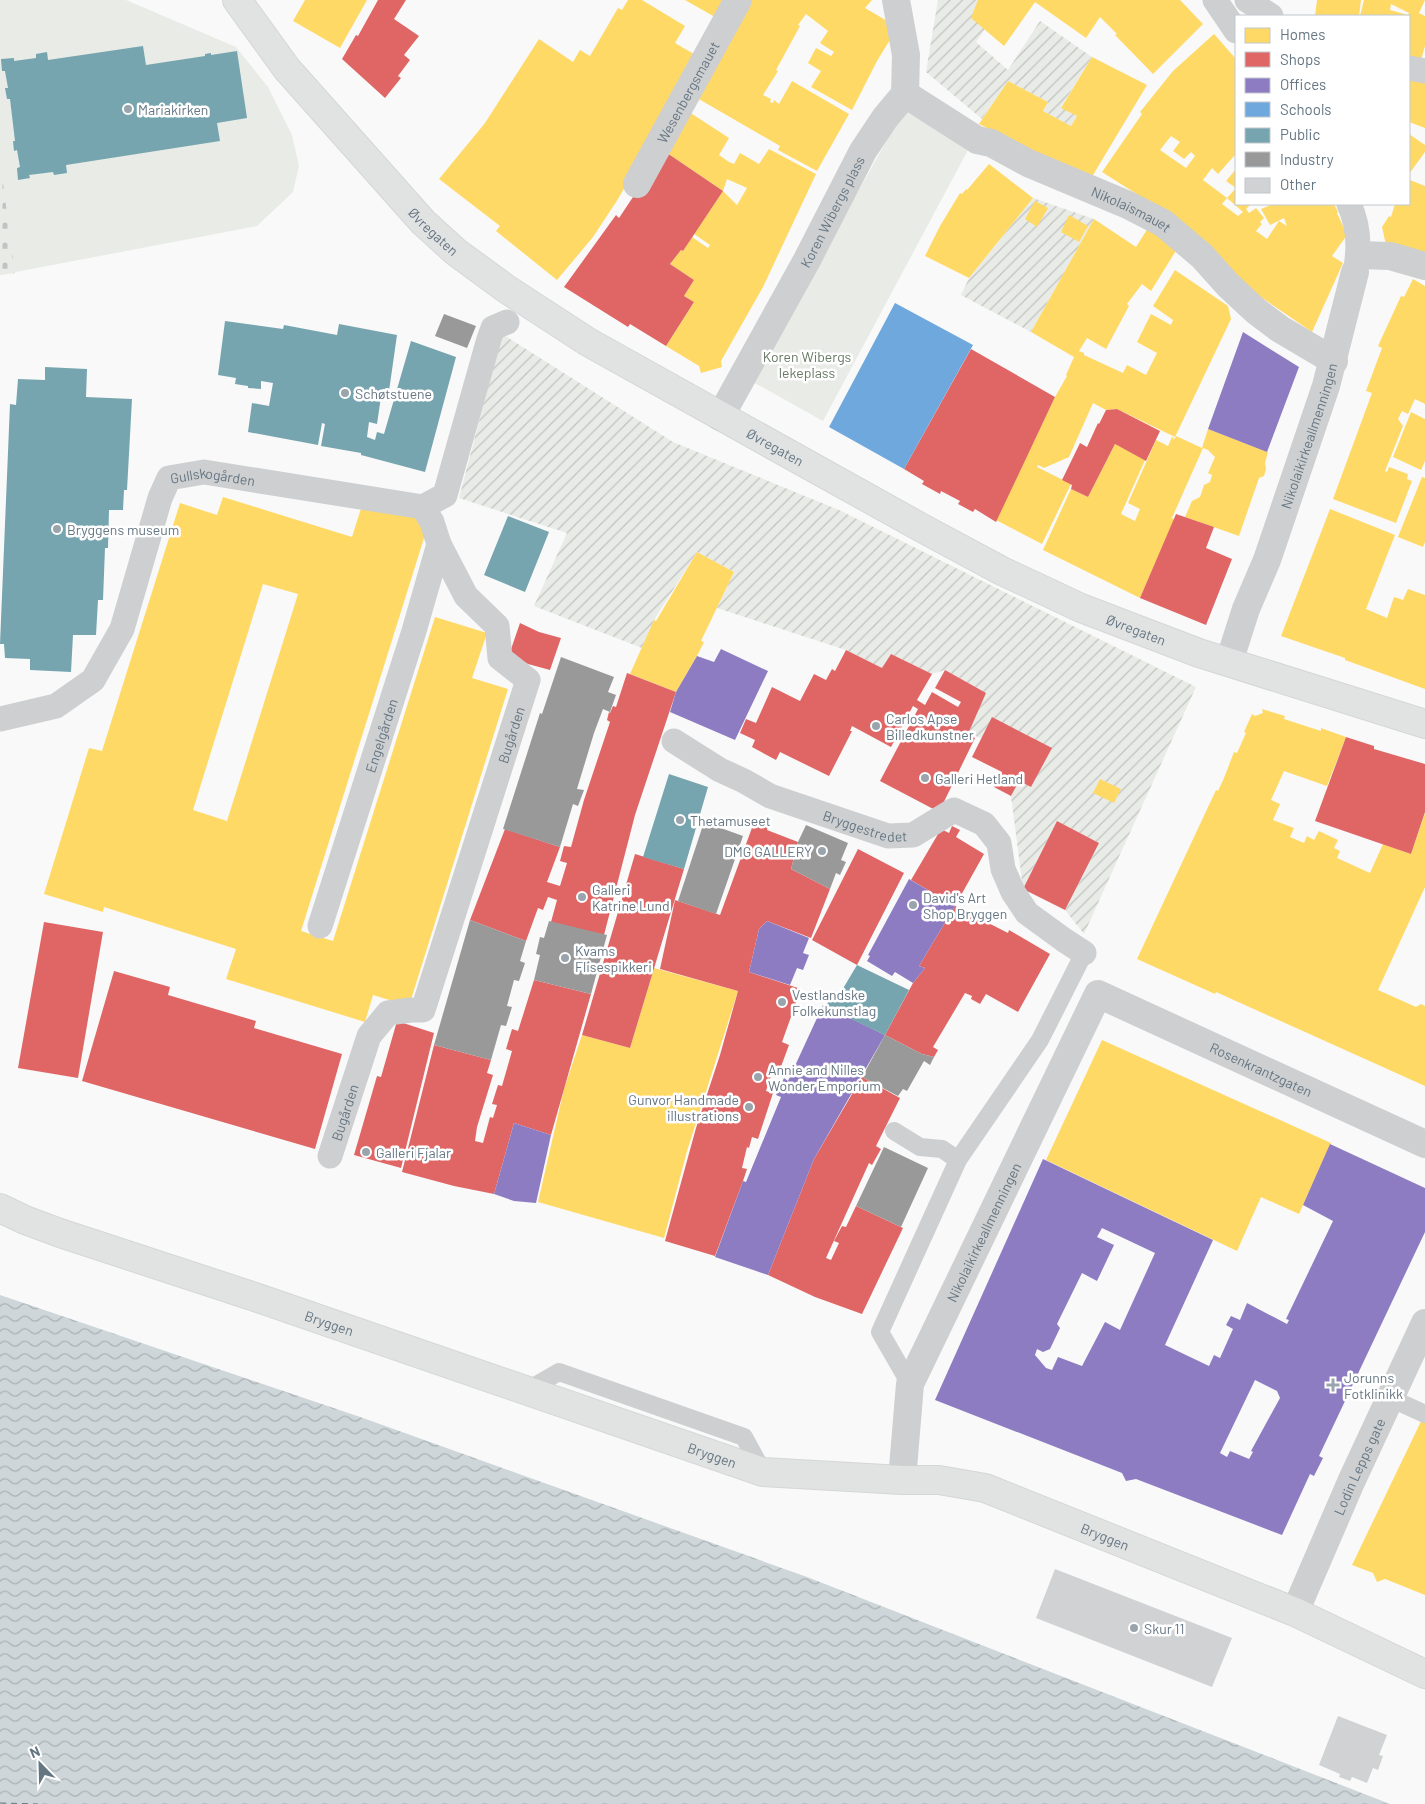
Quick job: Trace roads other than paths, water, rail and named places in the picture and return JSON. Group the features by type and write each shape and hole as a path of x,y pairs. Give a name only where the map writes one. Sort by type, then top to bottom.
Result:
{"main road":[{"name":"Øvregaten","path":"237,0 287,69 423,222 456,252 513,293 588,342 720,417 1002,570 1081,608 1199,654 1425,724"},
{"name":"Bryggen","path":"0,1208 60,1233 255,1297 763,1472 902,1480 939,1480 985,1488 1295,1612 1425,1674"}],"street":[{"name":"Wesenbergsmauet","path":"637,184 720,36 738,0"},
{"path":"896,0 906,55 905,94"},
{"path":"1215,0 1235,30"},
{"path":"1247,0 1270,15"},
{"name":"Koren Wibergs plass","path":"720,417 863,152 885,118 905,94"},
{"name":"Nikolaismauet","path":"905,94 977,140 991,143 1028,163 1128,205 1163,223 1202,256 1228,285 1256,311 1280,329 1334,361"},
{"name":"Nikolaikirkeallmenningen","path":"1229,662 1243,618 1267,560 1334,361 1357,264 1354,214 1350,205"},
{"path":"1357,264 1390,256 1425,266"},
{"path":"423,507 445,495 474,386 493,328 508,322"},
{"name":"Gullskogården","path":"0,719 56,706 93,680 122,629 160,498 169,478 204,472 423,507"},
{"name":"Bugården","path":"330,1156 369,1036 388,1013 424,1010 528,680 500,658 497,626 466,596 439,544 432,522 423,507"},
{"name":"Engelgården","path":"320,926 414,631 439,544"},
{"name":"Bryggestredet","path":"674,741 720,770 744,780 770,796 888,836 913,835 954,810 984,824 999,843 1003,869 1013,892 1027,913 1084,953"},
{"name":"Nikolaikirkeallmenningen","path":"902,1480 910,1384 1098,994"},
{"name":"Rosenkrantzgaten","path":"1098,994 1425,1144"},
{"name":"Lodin Lepps gate","path":"1295,1612 1351,1482 1425,1323"}],"lane":[{"path":"910,1384 880,1332 958,1160 1040,1040 1084,953"},
{"path":"894,1131 920,1147 942,1149 958,1160"},
{"path":"1390,1398 1425,1414"}],"water":[{"path":"0,1295 363,1418 807,1577 1390,1804 0,1804"}],"place":[{"name":"Mariakirken","path":"128,109"},
{"name":"Schøtstuene","path":"345,393"},
{"name":"Bryggens museum","path":"57,529"},
{"name":"Carlos Apse Billedkunstner","path":"876,726"},
{"name":"Galleri Hetland","path":"925,778"},
{"name":"Thetamuseet","path":"680,820"},
{"name":"DMG GALLERY","path":"822,851"},
{"name":"Galleri Katrine Lund","path":"582,897"},
{"name":"David's Art Shop Bryggen","path":"913,905"},
{"name":"Kvams Flisespikkeri","path":"565,958"},
{"name":"Vestlandske Folkekunstlag","path":"782,1002"},
{"name":"Annie and Nilles Wonder Emporium","path":"758,1077"},
{"name":"Gunvor Handmade illustrations","path":"749,1107"},
{"name":"Galleri Fjalar","path":"366,1152"},
{"name":"Jorunns Fotklinikk","path":"1333,1385"},
{"name":"Skur 11","path":"1134,1628"}],"park label":[{"name":"Koren Wibergs lekeplass","path":"807,364"}]}
